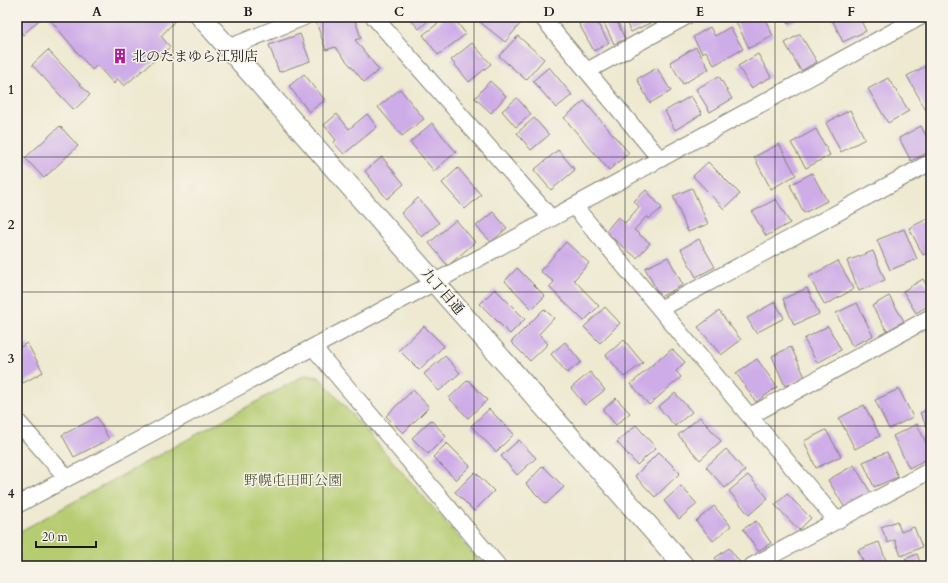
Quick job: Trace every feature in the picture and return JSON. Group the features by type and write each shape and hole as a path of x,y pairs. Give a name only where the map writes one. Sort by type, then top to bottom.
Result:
{"street":[{"name":"九丁目通","path":"201,17 684,566"},
{"path":"228,48 304,17"},
{"path":"374,17 551,218"},
{"path":"542,17 660,159"},
{"path":"587,71 685,17"},
{"path":"17,505 435,282 920,17"},
{"path":"660,309 931,162"},
{"path":"574,206 836,521"},
{"path":"750,416 931,317"},
{"path":"313,347 498,566"},
{"path":"17,421 67,478"},
{"path":"752,566 931,470"}],"green space":[{"name":"野幌屯田町公園","path":"305,375 319,377 484,566 17,566 17,533"}],"building":[{"path":"17,17 42,17 23,35 17,27"},
{"name":"北のたまゆら江別店","path":"48,17 169,17 174,22 161,36 170,47 124,86 117,78 114,84 97,65 92,70"},
{"path":"320,17 354,17 361,38 355,40 379,70 364,82 335,47 326,50 315,19"},
{"path":"408,17 432,17 419,29"},
{"path":"446,17 453,17 466,34 438,55 423,35"},
{"path":"483,17 514,17 521,23 505,42 480,22"},
{"path":"563,17 575,17 565,22"},
{"path":"591,17 594,17 609,43 594,51 579,24"},
{"path":"601,17 615,17 625,39 614,44"},
{"path":"623,17 647,17 650,23 631,32"},
{"path":"764,17 773,36 749,48 734,18"},
{"path":"785,17 801,17 788,24"},
{"path":"831,17 859,17 866,31 843,42"},
{"path":"710,27 715,36 730,27 743,49 714,65 706,51 702,53 693,37"},
{"path":"300,34 310,61 279,72 269,45"},
{"path":"800,34 817,62 801,71 785,43"},
{"path":"518,36 544,59 526,80 499,56"},
{"path":"472,43 491,64 469,82 451,60"},
{"path":"696,47 709,69 683,84 670,62"},
{"path":"48,50 90,95 74,110 32,65"},
{"path":"758,54 771,77 751,88 738,66"},
{"path":"926,66 931,76 931,107 926,110 907,76"},
{"path":"549,67 572,95 556,108 533,81"},
{"path":"657,68 671,91 650,103 637,79"},
{"path":"304,74 325,100 309,112 289,86"},
{"path":"719,76 732,99 710,112 696,89"},
{"path":"888,78 909,111 888,123 868,89"},
{"path":"490,81 506,96 491,113 475,98"},
{"path":"400,89 424,119 402,136 378,107"},
{"path":"691,96 702,114 675,130 665,111"},
{"path":"517,98 531,114 516,127 502,111"},
{"path":"584,101 629,153 609,170 564,118"},
{"path":"850,110 865,139 841,152 826,123"},
{"path":"337,114 349,129 367,114 377,127 344,154 333,142 336,140 324,125"},
{"path":"534,118 549,135 531,150 517,133"},
{"path":"432,123 456,152 434,171 410,142"},
{"path":"60,126 78,146 44,178 25,158"},
{"path":"921,126 931,145 931,151 911,161 899,138"},
{"path":"816,129 830,155 806,168 791,143"},
{"path":"779,144 796,175 771,189 754,157"},
{"path":"558,150 575,170 551,190 534,170"},
{"path":"382,157 404,184 387,199 365,171"},
{"path":"708,162 740,194 724,209 693,176"},
{"path":"458,168 481,195 465,209 442,183"},
{"path":"812,173 827,201 804,213 790,185"},
{"path":"692,188 708,224 688,232 673,196"},
{"path":"646,190 662,208 649,219 647,216 634,230 650,243 637,258 605,232 618,217 625,223 639,207 634,201"},
{"path":"418,198 439,223 422,237 401,213"},
{"path":"776,199 790,223 766,236 752,212"},
{"path":"493,212 507,228 491,242 476,226"},
{"path":"931,217 931,251 923,255 909,228"},
{"path":"456,220 475,242 448,266 429,243"},
{"path":"904,229 917,259 890,270 877,240"},
{"path":"699,239 715,267 696,277 681,249"},
{"path":"566,242 589,263 574,280 599,306 584,321 549,287 554,282 540,271"},
{"path":"873,251 885,280 859,291 847,261"},
{"path":"668,257 683,285 660,297 645,268"},
{"path":"838,261 854,289 825,305 809,277"},
{"path":"517,268 545,296 532,309 505,281"},
{"path":"923,279 931,293 931,304 916,313 903,291"},
{"path":"807,288 819,314 794,325 783,299"},
{"path":"495,289 525,319 510,334 480,304"},
{"path":"889,296 904,321 887,331 872,306"},
{"path":"775,302 784,318 756,333 747,318"},
{"path":"857,303 873,336 852,346 836,313"},
{"path":"605,307 620,323 600,343 584,327"},
{"path":"544,309 554,318 539,334 548,344 530,361 511,342"},
{"path":"719,311 741,340 721,355 698,327"},
{"path":"424,326 444,346 419,370 399,350"},
{"path":"828,326 841,350 817,363 804,339"},
{"path":"624,340 643,363 624,377 606,355"},
{"path":"565,342 581,362 567,373 551,354"},
{"path":"27,343 43,372 23,383 17,372 17,349"},
{"path":"791,347 805,377 785,386 772,356"},
{"path":"672,349 685,362 676,371 681,377 649,405 631,384"},
{"path":"445,356 460,373 439,391 424,374"},
{"path":"757,359 777,387 756,402 736,373"},
{"path":"590,372 605,390 585,405 571,388"},
{"path":"468,380 487,400 468,418 449,398"},
{"path":"899,389 913,417 889,429 875,400"},
{"path":"413,390 429,407 403,433 386,416"},
{"path":"675,393 692,412 675,426 658,407"},
{"path":"616,398 630,413 616,425 603,410"},
{"path":"864,405 880,436 855,449 839,418"},
{"path":"931,408 931,435 920,413"},
{"path":"489,409 514,434 496,452 471,426"},
{"path":"97,417 109,439 74,457 62,435"},
{"path":"700,417 721,441 700,460 678,435"},
{"path":"431,420 446,436 428,454 412,438"},
{"path":"917,424 931,453 931,457 909,468 893,436"},
{"path":"636,425 656,448 637,465 617,442"},
{"path":"826,430 841,456 816,468 804,441"},
{"path":"519,440 536,458 517,475 501,456"},
{"path":"447,443 470,466 456,480 433,457"},
{"path":"726,449 745,471 725,488 706,467"},
{"path":"659,452 680,473 655,497 635,476"},
{"path":"887,452 898,477 874,487 863,462"},
{"path":"854,465 871,493 845,508 828,480"},
{"path":"543,466 564,487 546,504 526,484"},
{"path":"475,472 494,491 474,511 455,492"},
{"path":"748,475 768,498 749,515 729,491"},
{"path":"681,486 697,504 679,519 664,501"},
{"path":"787,494 811,518 799,530 775,505"},
{"path":"714,506 731,526 713,541 696,521"},
{"path":"756,521 771,543 758,551 743,529"},
{"path":"897,521 901,532 914,527 922,547 901,556 895,540 888,543 881,527"},
{"path":"879,542 888,566 865,566 858,550"},
{"path":"729,548 742,565 741,566 721,566 715,558"},
{"path":"917,554 920,562 908,566 905,559"},
{"path":"843,561 845,566 830,566"}],"place":[{"name":"北のたまゆら江別店","path":"120,56"}]}
